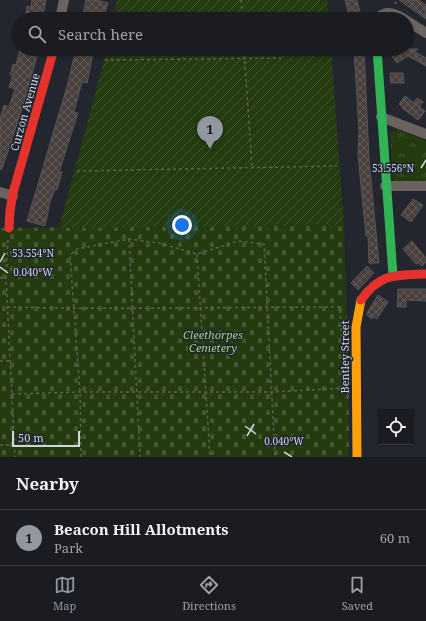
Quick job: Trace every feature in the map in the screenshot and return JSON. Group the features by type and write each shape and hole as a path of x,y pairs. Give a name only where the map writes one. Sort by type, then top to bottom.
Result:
{"street":[{"path":"61,12 64,0"},
{"path":"414,25 426,33"},
{"name":"Curzon Avenue","path":"9,228 8,218 13,196 48,78 53,56"},
{"path":"377,56 385,186 393,275 426,274"},
{"path":"381,118 426,134"},
{"path":"385,186 426,186"},
{"path":"0,192 13,196"},
{"name":"Bentley Street","path":"357,457 356,327 358,309 363,297 370,288 379,281 393,275"}],"path":[{"path":"242,0 243,12"},
{"path":"245,58 252,166"},
{"path":"105,60 281,58"},
{"path":"77,171 252,166 258,169 337,166"},
{"path":"9,228 6,278 15,457"},
{"path":"130,239 140,457"},
{"path":"81,457 80,392 70,255 77,249 96,244 130,239 159,243 197,254 238,241 264,244 275,457"},
{"path":"197,254 210,457"},
{"path":"0,278 6,278"},
{"path":"7,308 134,310 200,307 340,307 344,374"},
{"path":"0,361 10,361"},
{"path":"12,394 206,391 272,392 345,389 345,382"},
{"path":"0,445 15,445"}],"green space":[{"path":"117,0 327,0 328,12 114,12"},
{"path":"105,56 332,56 344,225 59,228"},
{"path":"398,129 426,141 426,183 393,181 390,133"},
{"name":"Cleethorpes Cemetery","path":"344,225 349,393 349,457 0,457 0,228"}],"building":[{"path":"32,0 46,0 43,12 26,12 27,6 31,7"},
{"path":"86,0 100,0 99,1 108,3 105,12 83,12"},
{"path":"345,0 357,0 360,12 348,12"},
{"path":"399,0 419,0 426,5 426,19"},
{"path":"414,51 426,58 426,66 408,56 414,56"},
{"path":"18,56 37,56 23,106 2,169 0,169 0,119 4,105 9,107 15,89 9,87 13,75 10,75 13,64 16,65"},
{"path":"74,56 93,56 87,83 82,82 74,112 78,113 59,172 62,172 57,190 55,189 50,202 45,226 27,221 68,83"},
{"path":"354,56 364,56 369,159 379,263 369,263 368,236 366,236 358,155 359,131"},
{"path":"392,56 408,56 397,63"},
{"path":"390,73 403,73 404,83 391,83"},
{"path":"405,96 414,103 417,98 423,102 419,107 425,111 418,120 399,104"},
{"path":"413,199 423,205 411,222 401,215"},
{"path":"412,241 426,258 426,262 422,266 418,263 416,264 403,249"},
{"path":"367,266 374,273 358,290 351,283"},
{"path":"398,289 426,289 426,301 406,300 406,307 397,307"},
{"path":"378,295 388,302 377,319 373,316 372,319 367,315 367,313"}],"traffic: fast":[{"path":"377,56 393,275"}],"traffic: slow":[{"path":"357,457 356,327 361,300"}],"traffic: jam":[{"path":"9,228 13,193 52,56"},
{"path":"361,300 375,285 389,277 426,274"}],"place":[{"name":"Beacon Hill Allotments","path":"210,149"}]}
